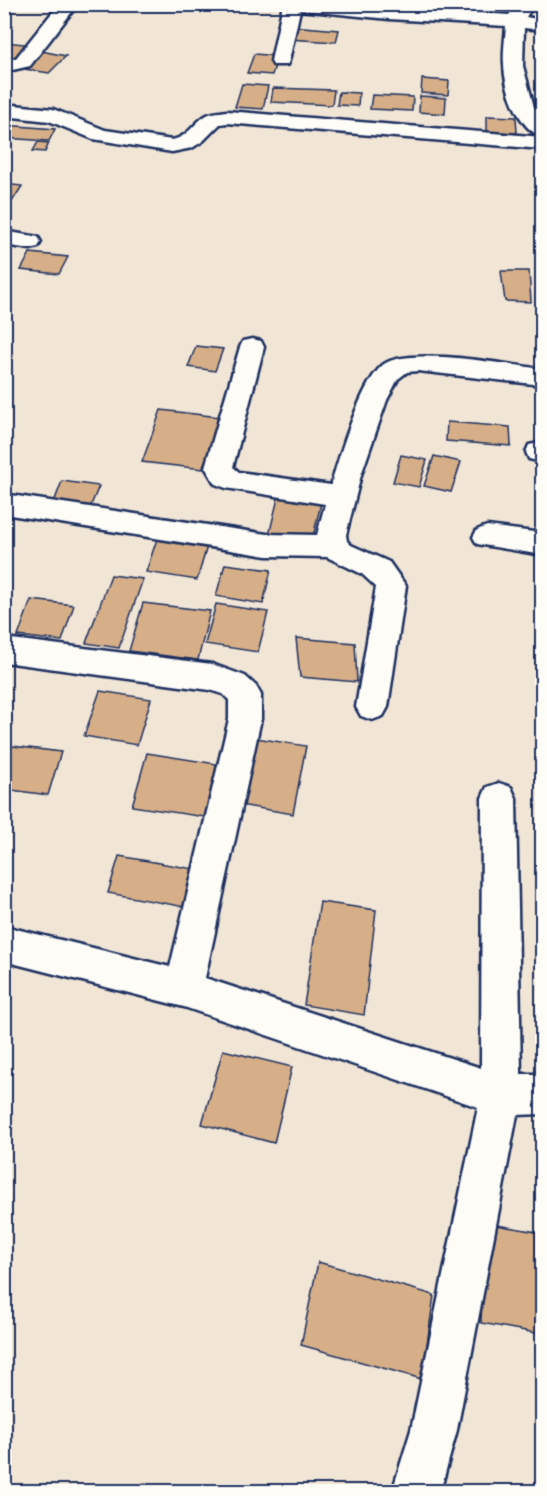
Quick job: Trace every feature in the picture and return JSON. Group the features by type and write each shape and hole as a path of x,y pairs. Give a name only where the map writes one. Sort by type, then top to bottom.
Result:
{"street":[{"path":"4,66 23,62 69,4"},
{"path":"280,60 294,4 528,18 513,66 524,108 543,130"},
{"path":"4,110 53,115 100,135 172,146 185,144 196,137 214,119 227,117 543,144"},
{"path":"4,238 30,242"},
{"path":"252,347 219,467 225,477 236,481 341,496"},
{"path":"333,546 332,534 341,496 372,407 387,374 400,364 418,363 543,377"},
{"path":"4,504 267,545 333,546 345,556 374,566 385,574 391,586 372,707"},
{"path":"487,537 543,544"},
{"path":"4,650 212,677 234,685 245,694 245,719 184,988"},
{"path":"416,1491 522,1094 499,798"},
{"path":"4,943 184,988 522,1094"}],"building":[{"path":"291,26 339,30 336,42 288,39"},
{"path":"4,42 25,44 14,59 4,58"},
{"path":"41,51 66,56 49,73 24,69"},
{"path":"254,54 278,56 272,75 247,73"},
{"path":"422,79 449,81 448,95 421,93"},
{"path":"242,84 268,86 263,109 235,107"},
{"path":"273,88 334,90 332,105 271,102"},
{"path":"339,92 359,93 358,106 337,105"},
{"path":"372,95 413,97 412,111 370,109"},
{"path":"420,96 446,98 445,114 419,112"},
{"path":"487,116 516,117 517,133 487,132"},
{"path":"4,125 55,129 49,141 4,138"},
{"path":"38,142 49,143 45,152 33,151"},
{"path":"4,184 22,186 8,208 4,207"},
{"path":"30,253 68,257 59,274 21,270"},
{"path":"501,271 529,271 531,302 505,301"},
{"path":"196,346 223,349 215,371 188,367"},
{"path":"161,410 219,417 203,469 142,462"},
{"path":"447,422 510,427 511,446 446,441"},
{"path":"401,455 427,460 419,487 393,482"},
{"path":"434,456 461,462 451,492 424,486"},
{"path":"62,481 99,486 89,510 53,505"},
{"path":"279,494 322,499 312,541 269,535"},
{"path":"158,536 208,543 197,580 146,572"},
{"path":"225,564 271,570 263,604 216,596"},
{"path":"111,575 143,579 119,648 86,643"},
{"path":"31,600 74,605 62,641 18,636"},
{"path":"143,603 210,611 198,660 129,651"},
{"path":"216,604 268,612 258,652 205,644"},
{"path":"296,638 355,643 357,682 300,677"},
{"path":"100,691 151,699 137,745 84,736"},
{"path":"256,738 306,746 293,814 240,805"},
{"path":"4,745 61,752 48,795 4,789"},
{"path":"147,753 223,765 211,818 132,806"},
{"path":"119,856 194,869 185,907 108,893"},
{"path":"320,902 376,910 364,1015 304,1005"},
{"path":"223,1050 292,1067 274,1143 202,1124"},
{"path":"485,1223 542,1233 542,1334 481,1323"},
{"path":"318,1262 434,1295 422,1379 301,1345"}]}
